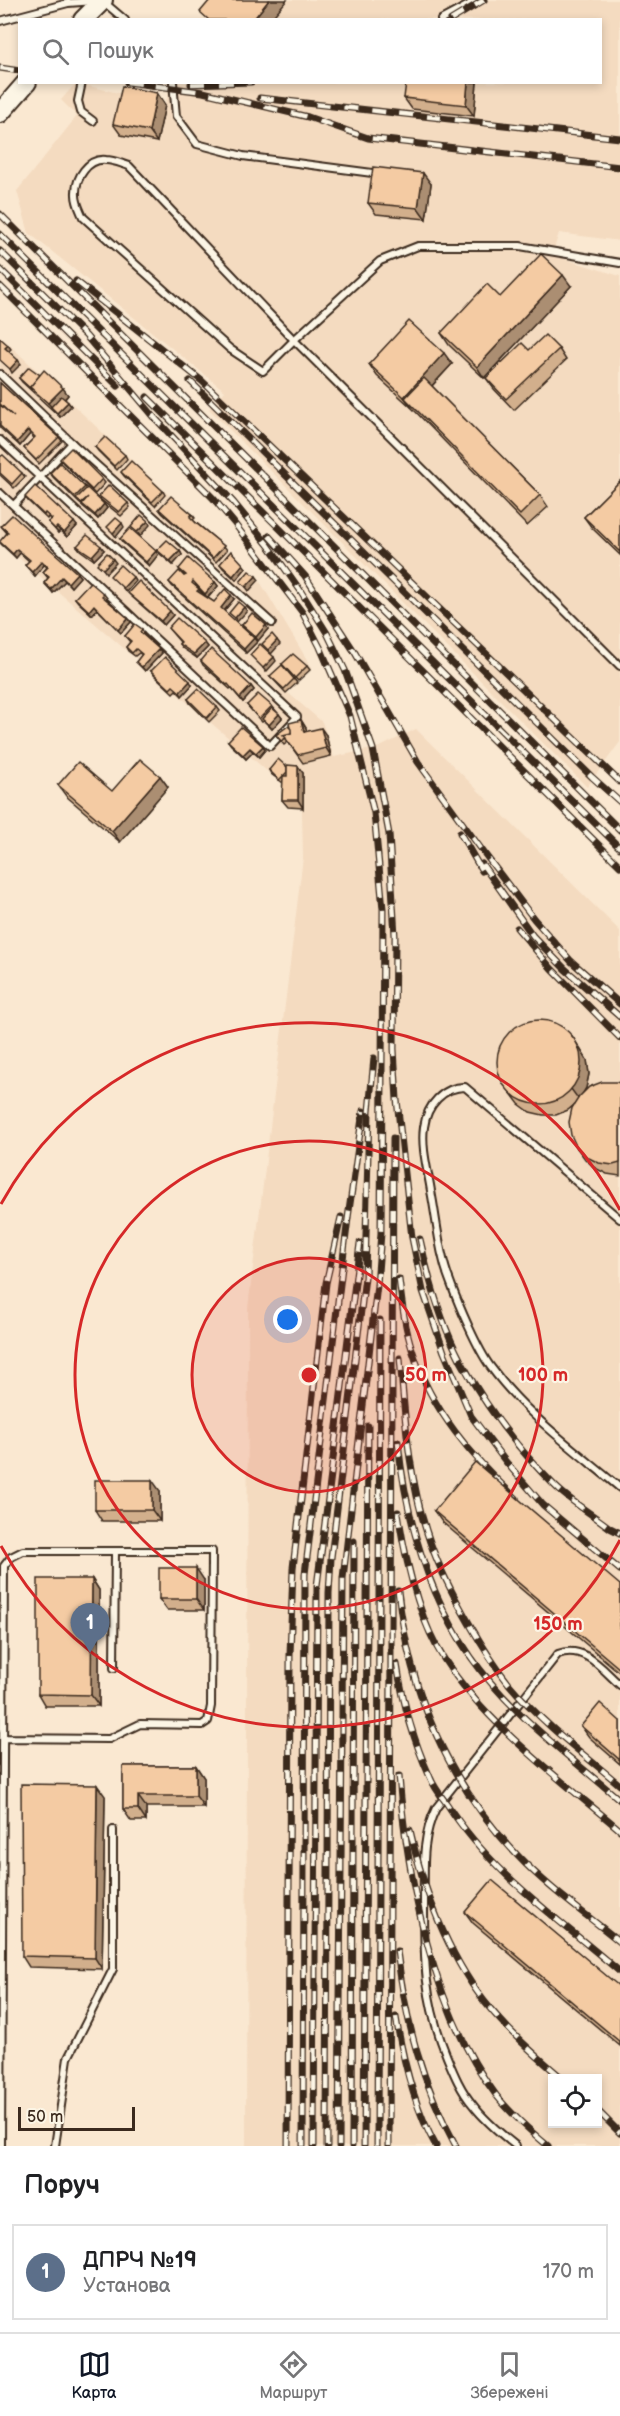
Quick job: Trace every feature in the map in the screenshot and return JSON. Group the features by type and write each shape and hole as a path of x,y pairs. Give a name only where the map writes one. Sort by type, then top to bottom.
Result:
{"main road":[{"path":"85,18 102,1"},
{"path":"0,113 25,84"}],"lane":[{"path":"445,18 469,5 473,0"},
{"path":"0,21 68,3 102,1 122,18"},
{"path":"82,84 78,101 81,112 93,121"},
{"path":"173,84 176,116 197,144 243,156 384,174"},
{"path":"620,263 520,246 418,246 380,261 294,340 263,371 230,349 83,217 77,205 75,193 84,170 95,161 106,159 129,166 294,340 620,666"},
{"path":"0,374 72,443 272,623"},
{"path":"0,440 297,717 270,746 0,493"},
{"path":"14,506 72,443"},
{"path":"620,1219 465,1087 453,1087 440,1095 429,1111 424,1127 424,1149 443,1259 450,1283 489,1365 528,1410 620,1488"},
{"path":"1,2146 3,1738 4,1566 11,1557 23,1551 212,1551 211,1706 208,1721 202,1725 140,1724 109,1739 3,1738"},
{"path":"114,1668 115,1552"},
{"path":"516,2146 497,2131 472,2105 457,2081 438,2034 428,1999 424,1956 424,1848 428,1823 436,1808 558,1654 569,1650 583,1653 620,1685"},
{"path":"55,2146 68,2058 114,1969 114,1830"}],"shaded area":[{"path":"228,0 620,0 620,241 559,233 552,255 620,276 620,742 587,787 209,409 225,391 29,233 17,191 77,116 61,100 75,84 165,104 172,84 602,84 602,18 212,18"},
{"path":"0,336 259,580 312,668 286,691 322,722 334,757 380,747 416,729 620,931 620,2146 246,2146 248,1308 303,857 301,772 274,777 0,542"}],"building":[{"path":"210,0 269,0 255,18 207,18 200,12"},
{"path":"406,84 468,84 466,105 404,98"},
{"path":"122,86 157,93 149,131 113,124"},
{"path":"373,167 423,173 418,208 368,203"},
{"path":"541,254 563,275 477,367 441,333 487,284 500,297"},
{"path":"409,321 444,353 404,397 369,364"},
{"path":"545,335 559,349 506,399 486,378 522,343 529,350"},
{"path":"0,338 8,345 5,348 18,360 10,369 0,360"},
{"path":"29,367 40,375 30,387 32,390 19,378"},
{"path":"44,370 63,388 48,403 30,387"},
{"path":"424,378 540,495 520,515 405,398"},
{"path":"0,383 59,437 36,460 24,448 35,437 28,430 17,442 0,426 0,405 14,417 0,404"},
{"path":"61,396 68,402 57,413 51,407"},
{"path":"105,437 125,455 114,466 95,447"},
{"path":"71,448 102,479 92,490 60,459"},
{"path":"3,455 22,473 12,484 0,473 0,457"},
{"path":"131,461 163,491 152,502 121,472"},
{"path":"60,463 85,487 75,497 50,473"},
{"path":"620,481 620,552 584,517"},
{"path":"109,485 128,503 119,512 99,496"},
{"path":"35,486 74,522 64,533 57,527 55,529 48,522 52,519 45,513 44,515 25,497"},
{"path":"87,488 104,504 95,515 82,504 88,497 81,503 76,499"},
{"path":"171,496 192,514 190,517 197,524 224,546 213,558 159,509"},
{"path":"12,515 77,573 68,583 62,577 51,589 44,583 49,577 43,572 48,567 42,561 32,572 25,565 30,560 17,549 13,554 0,542 8,532 1,526"},
{"path":"141,515 148,521 137,532 131,527"},
{"path":"116,518 122,523 113,533 107,527"},
{"path":"130,528 156,551 146,562 120,539"},
{"path":"87,535 101,546 92,556 77,546"},
{"path":"167,540 180,551 170,561 157,550"},
{"path":"231,551 243,564 233,576 220,564"},
{"path":"107,553 113,559 103,569 97,564"},
{"path":"188,558 215,582 205,594 193,581 192,583 199,589 197,591 214,602 225,589 231,595 221,608 254,638 244,649 169,582 179,571 184,576 186,575 179,569"},
{"path":"120,565 133,577 123,588 110,576"},
{"path":"249,571 256,576 246,587 240,582"},
{"path":"139,581 170,611 161,621 128,593"},
{"path":"90,582 104,594 102,596 128,618 118,630 94,605 89,611 75,598"},
{"path":"238,602 244,607 235,618 229,613"},
{"path":"252,613 266,625 256,637 242,625"},
{"path":"177,618 205,643 194,654 179,644 181,642 168,628"},
{"path":"135,624 142,629 140,632 159,649 142,667 136,662 142,654 136,649 132,653 126,647 131,641 125,636"},
{"path":"272,634 277,640 268,650 262,644"},
{"path":"260,644 274,657 263,668 250,655"},
{"path":"211,649 251,686 240,698 228,684 201,661"},
{"path":"293,654 307,666 295,678 282,664"},
{"path":"165,657 190,681 180,692 173,686 170,689 151,671"},
{"path":"282,665 294,679 284,689 270,676"},
{"path":"198,689 217,707 207,718 188,699"},
{"path":"258,694 272,706 259,719 247,705"},
{"path":"272,708 279,714 269,725 262,719"},
{"path":"301,720 304,732 321,728 326,748 298,755 283,735 291,733 289,723"},
{"path":"288,726 291,733 283,735 286,738 281,741 276,735"},
{"path":"241,727 263,746 256,753 250,748 243,755 228,741"},
{"path":"140,759 160,776 112,831 58,785 78,762 112,791"},
{"path":"278,759 287,767 287,772 279,780 269,770"},
{"path":"287,765 298,766 298,800 282,800 283,776 287,776"},
{"path":"539,1020 562,1027 574,1039 581,1062 574,1085 562,1097 539,1104 516,1097 504,1085 497,1062 504,1039 516,1027"},
{"path":"602,1082 620,1083 620,1163 613,1165 599,1163 587,1157 577,1148 571,1135 569,1122 572,1108 579,1097 589,1087"},
{"path":"475,1462 620,1585 620,1669 434,1511"},
{"path":"95,1480 152,1480 152,1510 95,1510"},
{"path":"159,1568 196,1568 196,1599 159,1599"},
{"path":"38,1579 92,1579 91,1695 38,1694"},
{"path":"600,1703 620,1721 620,1760 581,1726"},
{"path":"123,1766 196,1766 196,1796 138,1796 138,1809 123,1809"},
{"path":"21,1784 97,1785 95,1958 22,1956"},
{"path":"492,1880 620,1987 620,2042 465,1912"}],"railway":[{"path":"454,18 484,0"},
{"path":"0,68 18,71"},
{"path":"142,84 203,92 308,117 368,138 620,167"},
{"path":"260,98 620,138"},
{"path":"0,214 620,830"},
{"path":"0,234 620,848"},
{"path":"0,251 86,336 155,418 234,503 269,546 300,590 327,633 345,670 373,749 389,834 395,936 394,1049 397,1100 412,1238 423,1291 444,1352 471,1416 543,1505 620,1570"},
{"path":"0,269 118,386"},
{"path":"76,281 202,381 620,782"},
{"path":"0,286 213,498 302,612 350,716 374,813 383,909 381,1233 343,1578 339,2146"},
{"path":"190,381 620,802"},
{"path":"147,397 620,866"},
{"path":"269,536 305,576 354,651 418,762 487,857 534,919 571,961 620,1004"},
{"path":"460,833 482,871"},
{"path":"482,864 533,936 565,969 620,1017"},
{"path":"517,928 551,968 620,1038"},
{"path":"327,2146 329,1593 331,1558 365,1277 369,1111 374,1058"},
{"path":"303,2146 305,1574 363,1111"},
{"path":"389,2146 393,1138"},
{"path":"288,2146 290,1655 293,1568 326,1283 341,1217"},
{"path":"420,1239 447,1332 470,1378 492,1411 528,1458 555,1486 582,1508 620,1533"},
{"path":"314,2146 317,1586 360,1243"},
{"path":"399,1279 410,1343 431,1394 469,1450 516,1498"},
{"path":"377,2146 380,1320"},
{"path":"400,1358 409,1451 417,1497 430,1542 453,1593 483,1647 521,1698 620,1785"},
{"path":"364,2146 368,1426"},
{"path":"398,1442 407,1499 421,1554 442,1607 456,1633 471,1657 504,1697 541,1733 620,1800"},
{"path":"398,1512 414,1588 427,1626 444,1659 461,1683 503,1728 549,1771 620,1830"},
{"path":"352,2146 354,1541"},
{"path":"398,1591 412,1665 423,1700 436,1734 471,1797 493,1827 530,1868 620,1942"},
{"path":"397,1664 402,1693 424,1764 436,1788 464,1829 527,1894 620,1972"},
{"path":"399,1776 417,1900 427,1943 455,2024 474,2062 496,2095 548,2146"},
{"path":"410,1830 422,1875 438,1920 471,1982 502,2022 557,2074"},
{"path":"397,1951 405,2003 417,2052 433,2099 456,2146"},
{"path":"396,2017 410,2083 421,2116 436,2146"},
{"path":"602,2115 620,2133"}],"place":[{"name":"ДПРЧ №19","path":"90,1653"}]}
